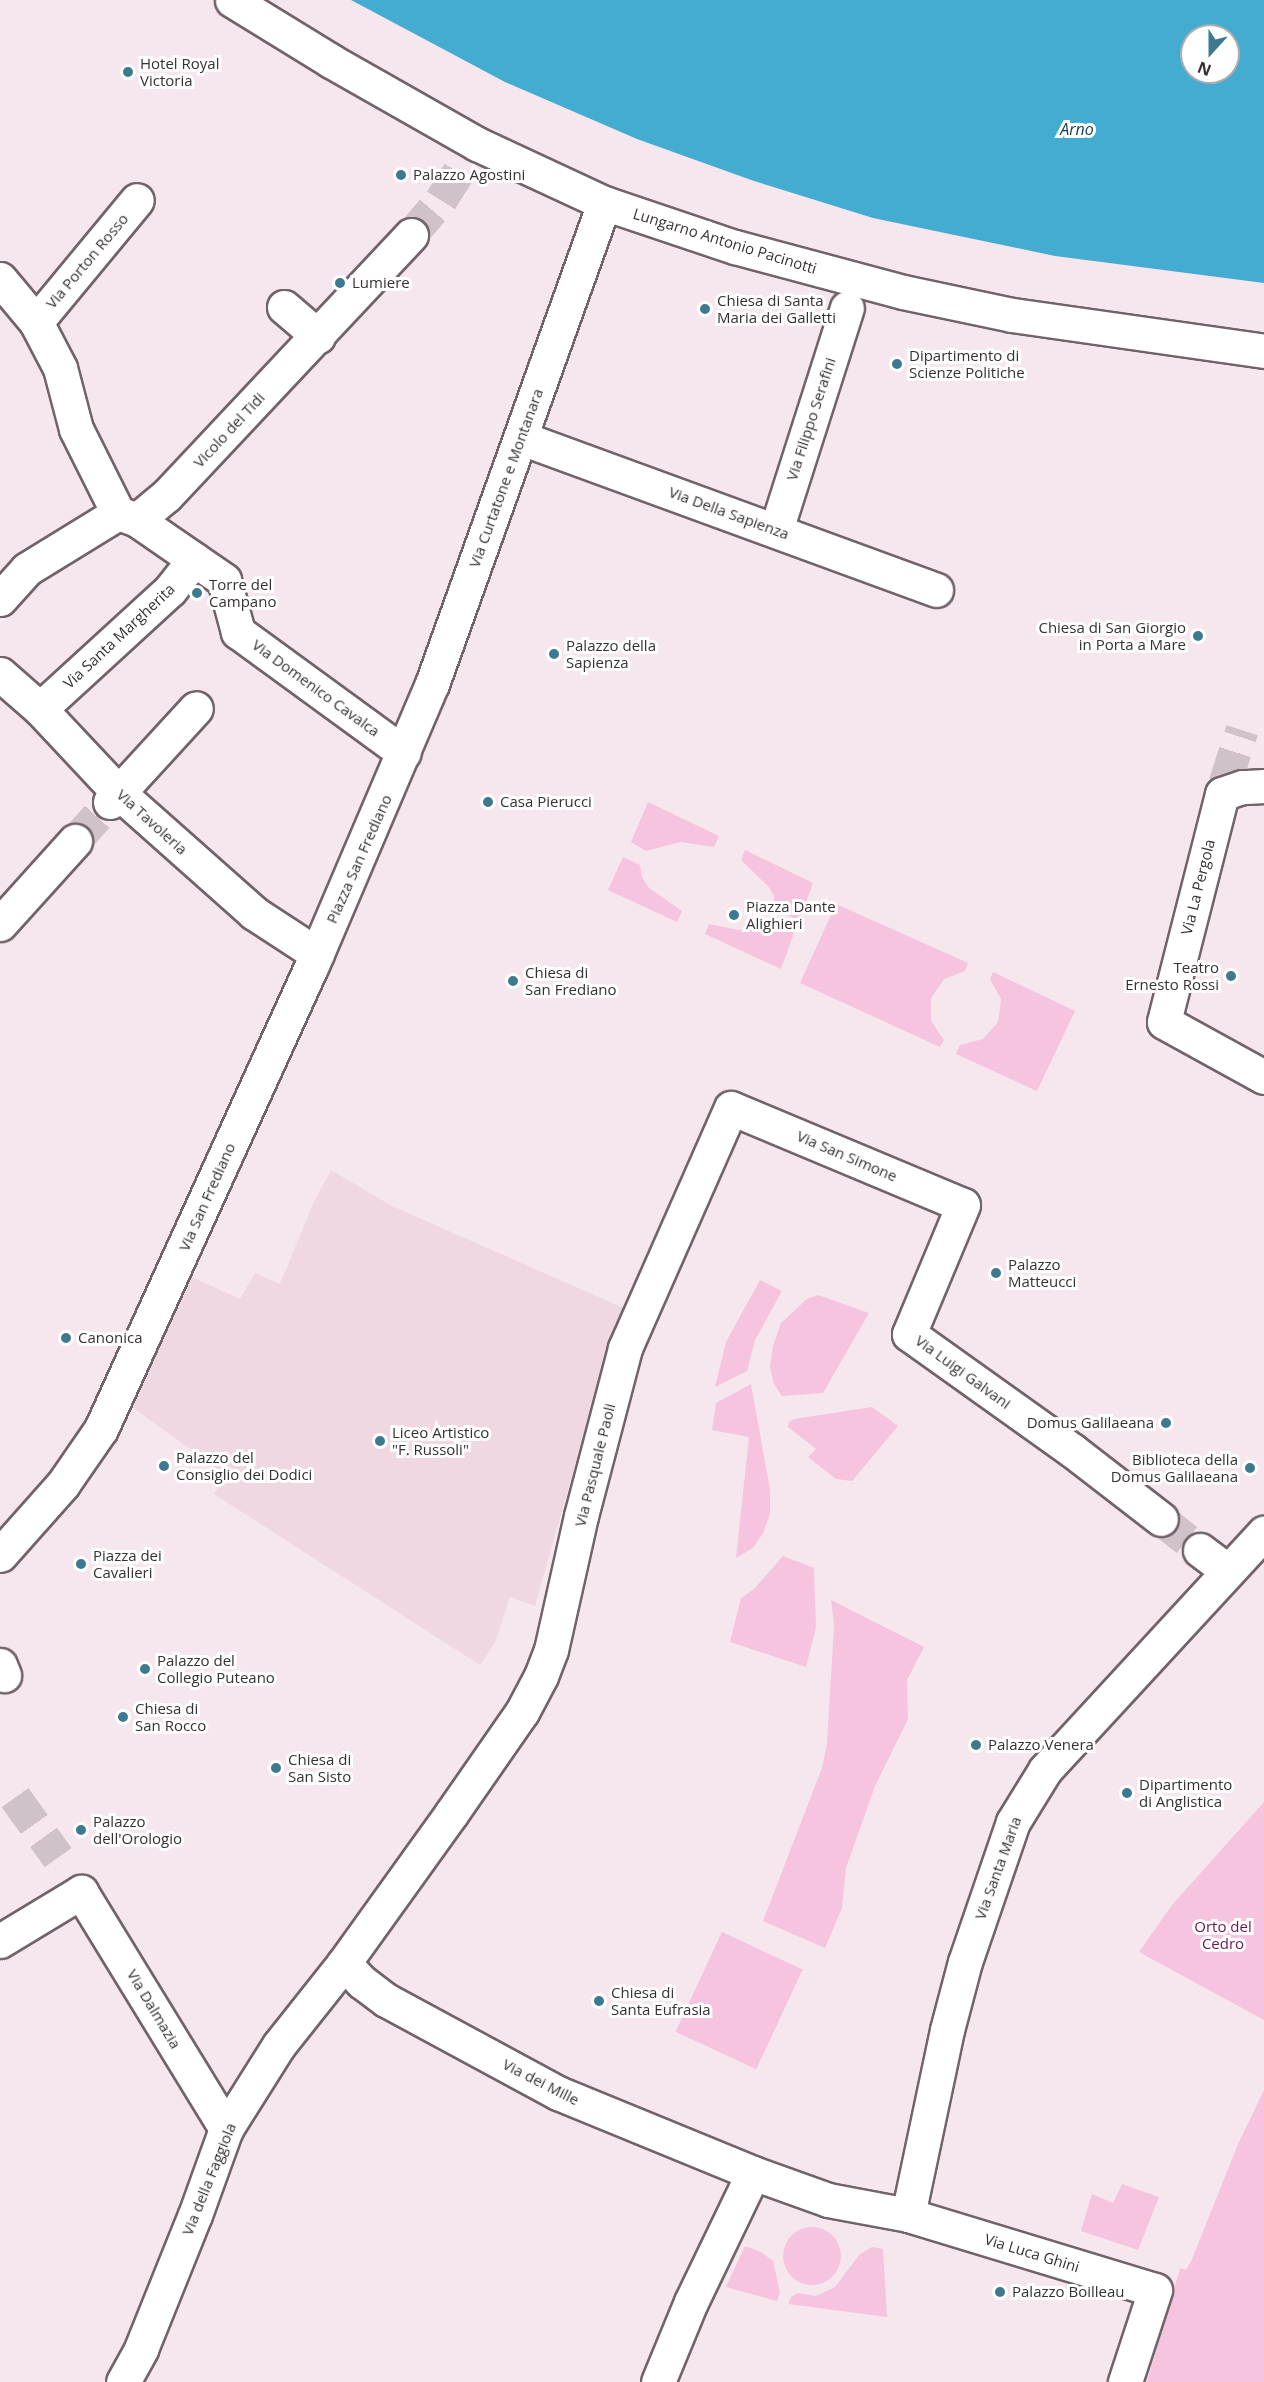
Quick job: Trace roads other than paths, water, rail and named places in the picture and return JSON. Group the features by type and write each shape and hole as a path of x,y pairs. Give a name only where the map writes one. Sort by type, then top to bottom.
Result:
{"street":[{"name":"Lungarno Antonio Pacinotti","path":"232,0 341,67 470,154 604,203 735,247 903,292 1012,315 1124,333 1264,351"},
{"name":"Via Porton Rosso","path":"36,322 137,200"},
{"name":"Via Curtatone e Montanara","path":"404,753 432,684 604,203"},
{"name":"Vicolo del Tidi","path":"0,599 27,569 166,496 411,235"},
{"name":"Via Domenico Cavalca","path":"0,279 36,322 60,368 76,429 127,517 224,580 238,632 404,753"},
{"path":"284,307 318,336"},
{"name":"Via Filippo Serafini","path":"776,530 847,308"},
{"name":"Via Della Sapienza","path":"521,438 936,590"},
{"name":"Via Santa Margherita","path":"40,709 170,590 194,559"},
{"name":"Via Tavoleria","path":"0,674 40,709 114,798 314,959"},
{"path":"114,798 196,708"},
{"name":"Piazza San Frediano","path":"314,959 404,753"},
{"name":"Via La Pergola","path":"1264,786 1224,789 1164,1022 1264,1077"},
{"path":"0,924 75,841"},
{"name":"Via San Frediano","path":"0,1555 63,1484 101,1429 314,959"},
{"name":"Via San Simone","path":"731,1108 963,1205 909,1334"},
{"name":"Via Pasquale Paoli","path":"344,1963 522,1712 548,1659 581,1516 625,1348 731,1108"},
{"name":"Via Luigi Galvani","path":"909,1334 1073,1451 1161,1519"},
{"name":"Via Santa Maria","path":"908,2215 947,2030 965,1962 1013,1821 1045,1770 1264,1533"},
{"path":"1200,1550 1228,1571"},
{"name":"Via Dalmazia","path":"0,1941 81,1892 226,2129"},
{"name":"Via dei Mille","path":"344,1963 386,2000 558,2093 753,2173 828,2200 908,2215"},
{"name":"Via della Faggiola","path":"123,2382 141,2349 226,2129 279,2044 344,1963"},
{"path":"658,2382 691,2302 753,2173"},
{"name":"Via Luca Ghini","path":"908,2215 1155,2290 1125,2382"}],"water":[{"name":"Arno","path":"351,0 1264,0 1264,283 1055,256 873,218 754,181 637,139 505,82"}],"tunnel":[{"path":"411,235 441,200 463,165"},
{"path":"1225,783 1242,730"},
{"path":"75,841 110,802"},
{"path":"1161,1519 1200,1550"},
{"path":"15,1797 58,1857"}],"place":[{"name":"Hotel Royal Victoria","path":"128,72"},
{"name":"Palazzo Agostini","path":"401,175"},
{"name":"Lumiere","path":"340,283"},
{"name":"Chiesa di Santa Maria dei Galletti","path":"705,309"},
{"name":"Dipartimento di Scienze Politiche","path":"897,364"},
{"name":"Torre del Campano","path":"197,593"},
{"name":"Chiesa di San Giorgio in Porta a Mare","path":"1198,636"},
{"name":"Palazzo della Sapienza","path":"554,654"},
{"name":"Casa Pierucci","path":"488,802"},
{"name":"Piazza Dante Alighieri","path":"734,915"},
{"name":"Teatro Ernesto Rossi","path":"1231,976"},
{"name":"Chiesa di San Frediano","path":"513,981"},
{"name":"Palazzo Matteucci","path":"996,1273"},
{"name":"Canonica","path":"66,1338"},
{"name":"Domus Galilaeana","path":"1166,1423"},
{"name":"Liceo Artistico \"F. Russoli\"","path":"380,1441"},
{"name":"Palazzo del Consiglio dei Dodici","path":"164,1466"},
{"name":"Biblioteca della Domus Galilaeana","path":"1250,1468"},
{"name":"Piazza dei Cavalieri","path":"81,1564"},
{"name":"Palazzo del Collegio Puteano","path":"145,1669"},
{"name":"Chiesa di San Rocco","path":"123,1717"},
{"name":"Palazzo Venera","path":"976,1745"},
{"name":"Chiesa di San Sisto","path":"276,1768"},
{"name":"Dipartimento di Anglistica","path":"1127,1793"},
{"name":"Palazzo dell'Orologio","path":"81,1830"},
{"name":"Chiesa di Santa Eufrasia","path":"599,2001"},
{"name":"Palazzo Boilleau","path":"1000,2292"}],"park label":[{"name":"Orto del Cedro","path":"1223,1934"}]}
